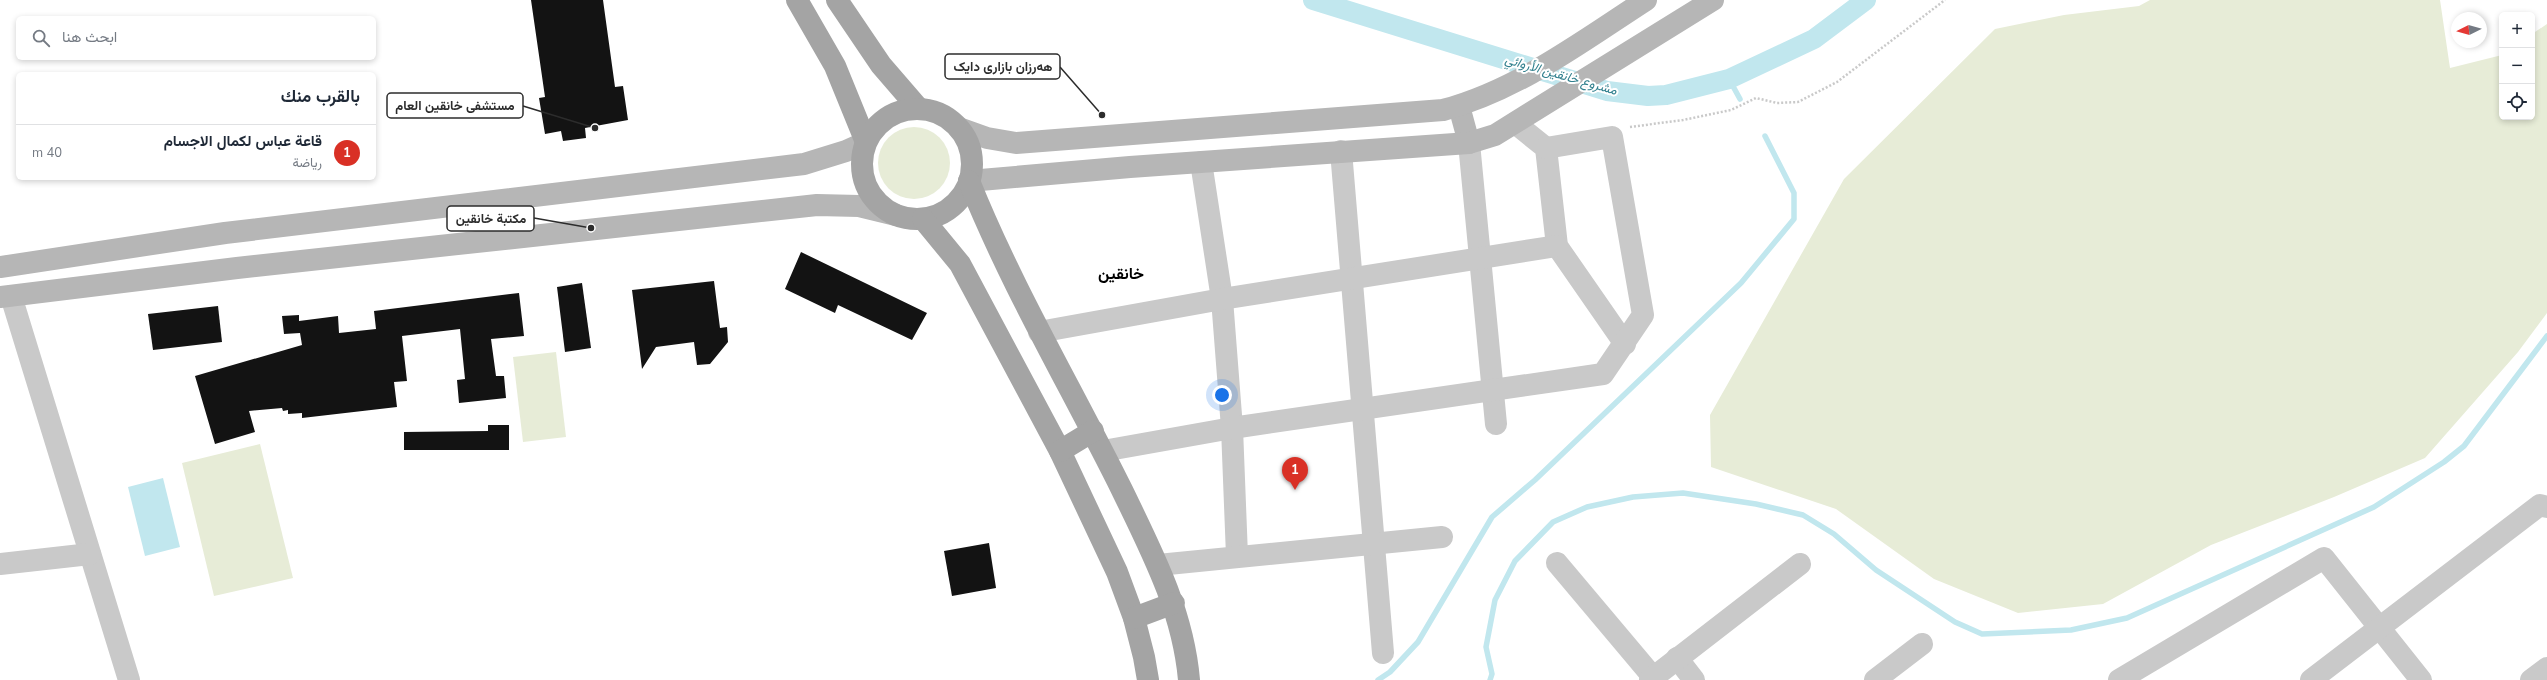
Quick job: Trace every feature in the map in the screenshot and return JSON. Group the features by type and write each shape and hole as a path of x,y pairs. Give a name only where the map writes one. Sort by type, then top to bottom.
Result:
{"main road":[{"path":"797,0 835,66 866,142"},
{"path":"837,0 881,65 919,109"},
{"path":"896,215 877,202 870,193 863,176 862,159 866,142 875,128 887,117 902,110 919,109 941,115 959,128 987,138 1016,144 1443,110 1459,106 1528,76 1552,62 1646,0"},
{"path":"969,181 1201,162 1469,143 1495,135 1595,75 1713,0"},
{"path":"1459,106 1469,143"},
{"path":"5,297 237,268 817,205 859,206 896,215 923,219 938,215 952,207 962,195 969,181 972,163 969,150 959,128"},
{"path":"0,267 225,233 804,164 866,142"},
{"path":"969,181 994,242 1039,332 1093,430 1158,565 1174,603 1183,634 1189,680"},
{"path":"923,219 960,264 1060,450 1117,572 1134,618 1148,680"},
{"path":"1060,450 1093,430"},
{"path":"1134,618 1174,603"}],"street":[{"path":"1515,122 1546,148 1557,246 1625,344"},
{"path":"1103,451 1232,428 1603,374 1625,344 1643,315 1612,137 1546,148"},
{"path":"1469,143 1496,424"},
{"path":"1341,152 1383,653"},
{"path":"1201,162 1222,299 1232,428 1237,556"},
{"path":"1039,332 1352,277 1557,246"},
{"path":"5,297 90,554 129,680"},
{"path":"2311,680 2540,505 2547,507"},
{"path":"1158,565 1374,542 1442,537"},
{"path":"0,564 90,554"},
{"path":"2119,680 2324,558 2421,680"},
{"path":"1557,563 1651,679 1800,564"},
{"path":"1875,680 1922,644"},
{"path":"1677,658 1694,680"},
{"path":"2531,680 2547,668"}],"path":[{"path":"1612,137 1623,128 1683,120 1731,110 1756,98 1777,103 1798,102 1837,82 1945,0"}],"green space":[{"path":"2150,0 2440,0 2450,68 2499,56 2499,120 2535,120 2535,32 2547,24 2547,313 2518,352 2425,458 2334,497 2211,545 2103,604 2018,613 1934,579 1836,509 1711,467 1710,415 1844,179 1995,29 2064,15 2139,6"},
{"path":"907,127 921,127 928,129 940,137 948,149 950,163 948,177 940,189 928,197 921,199 907,199 900,197 888,189 880,177 878,170 878,156 880,149 888,137 900,129"},
{"path":"556,352 566,437 523,442 513,357"},
{"path":"260,444 293,578 214,596 182,463"}],"water":[{"path":"163,478 180,547 145,556 128,487"}],"building":[{"path":"531,0 603,0 615,87 623,86 628,120 585,128 586,138 563,141 561,131 545,134 539,98 545,97"},
{"path":"801,252 927,313 912,340 838,305 835,313 785,289"},
{"path":"714,281 720,328 727,327 728,342 710,364 697,365 694,342 656,347 642,369 632,290"},
{"path":"582,283 591,348 565,352 557,287"},
{"path":"519,293 524,336 491,339 496,376 504,376 506,398 459,403 457,380 465,379 460,329 402,336 407,381 394,382 397,407 302,418 302,413 288,414 288,410 283,411 282,408 249,411 255,432 215,444 195,376 302,345 300,333 284,334 282,316 299,315 299,321 338,316 339,333 376,329 374,311"},
{"path":"218,306 222,342 153,350 148,314"},
{"path":"488,425 509,425 509,450 404,450 404,432 488,431"},
{"path":"989,543 996,588 952,596 944,551"}],"waterway":[{"name":"مشروع خانقين الأروائي","path":"1313,0 1607,91 1648,96 1666,95 1729,79 1814,39 1866,0"},
{"path":"1729,79 1740,99"},
{"path":"1378,680 1390,672 1418,642 1492,517 1535,480 1741,283 1794,219 1794,193 1765,136"},
{"path":"1490,680 1492,674 1486,647 1495,600 1515,561 1553,522 1587,507 1633,497 1683,493 1756,504 1803,515 1834,534 1876,570 1955,622 1982,634 2071,630 2127,618 2374,507 2444,462 2464,446 2547,336"}],"place":[{"name":"هەرزان بازاری دایک","path":"1102,115"},
{"name":"مستشفى خانقين العام","path":"595,128"},
{"name":"مكتبة خانقين","path":"591,228"},
{"name":"قاعة عباس لكمال الاجسام","path":"1295,490"}],"district":[{"name":"خانقين","path":"1121,274"}]}
